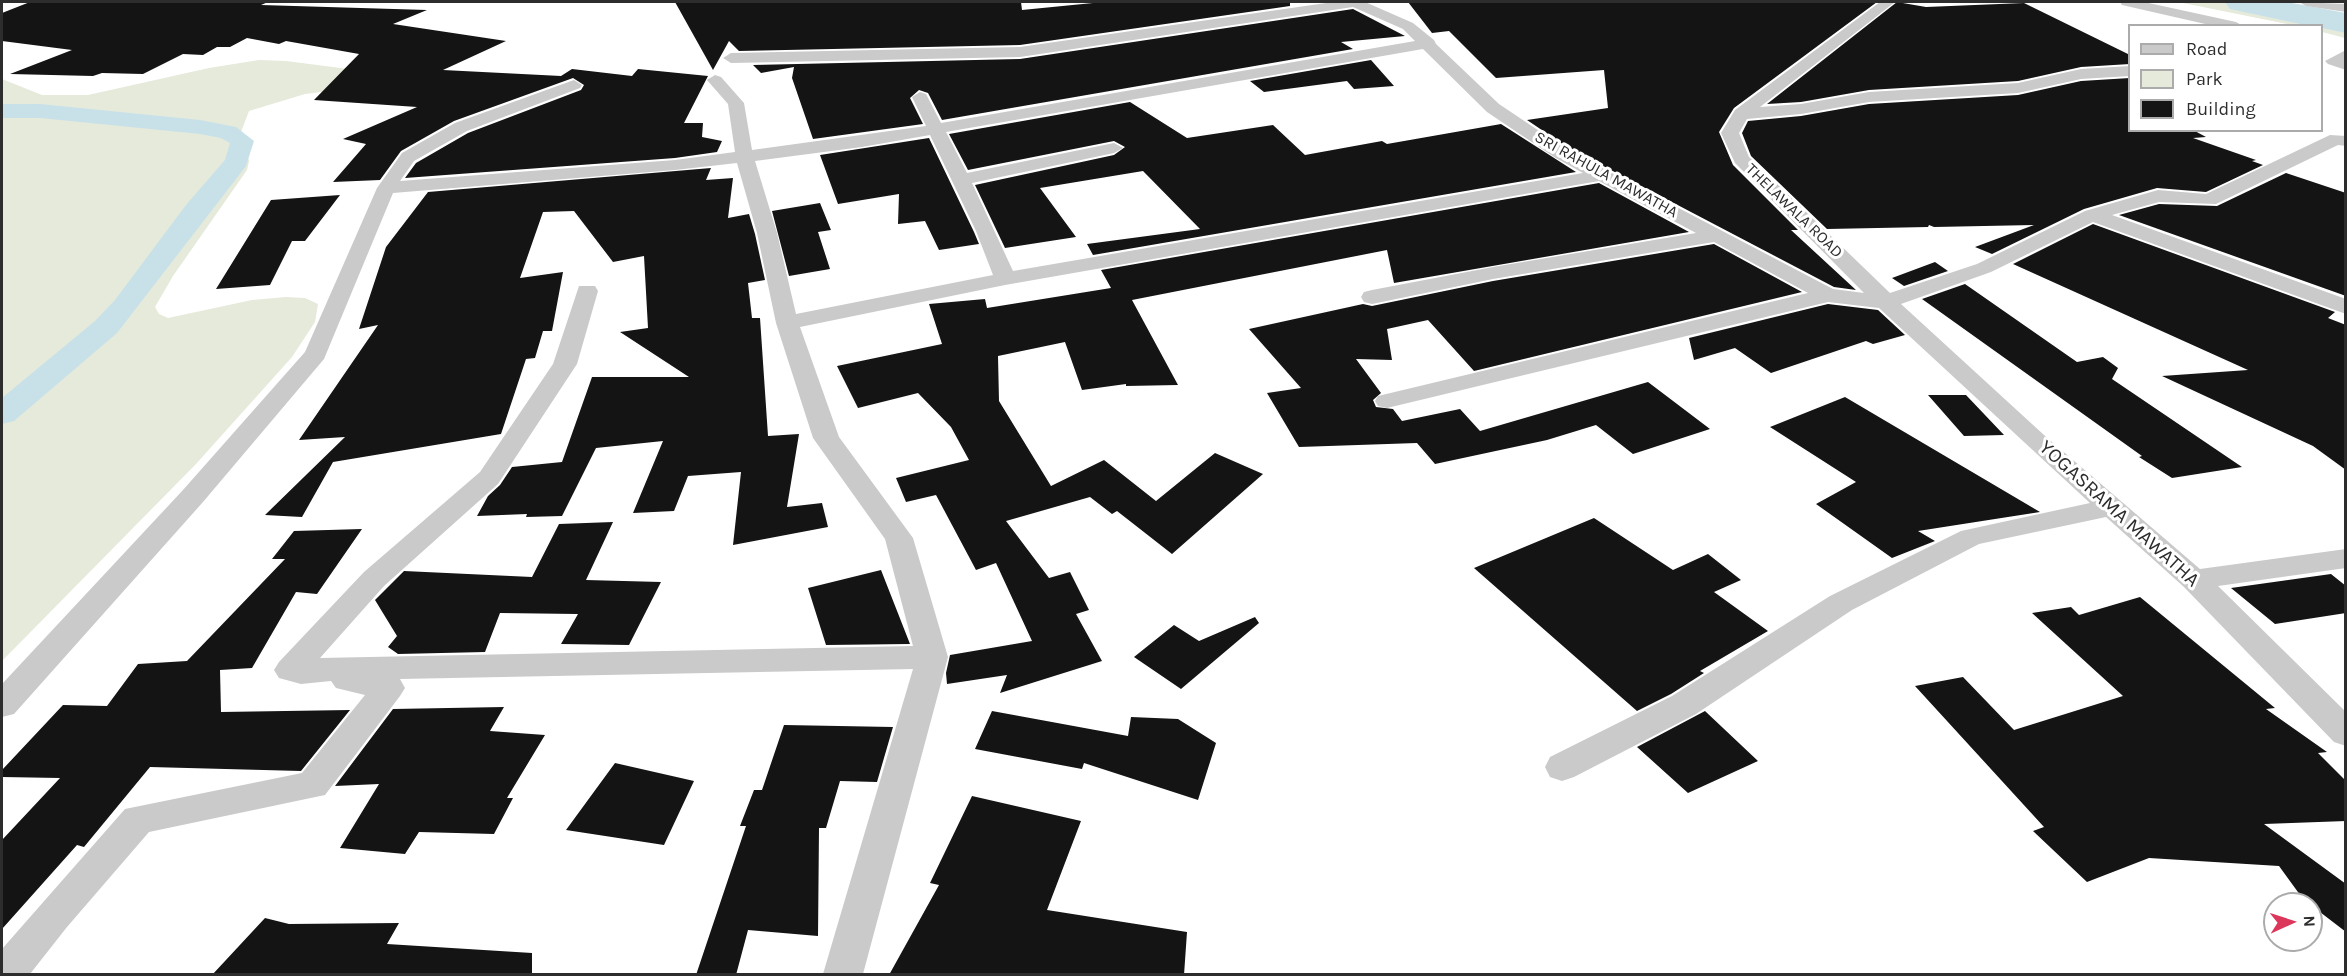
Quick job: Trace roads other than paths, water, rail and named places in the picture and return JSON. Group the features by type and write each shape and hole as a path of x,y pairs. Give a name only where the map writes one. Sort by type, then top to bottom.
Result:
{"street":[{"path":"731,58 1020,52 1355,2"},
{"name":"SRI RAHULA MAWATHA","path":"1355,2 1408,26 1429,43 1493,108 1560,153 1828,295 1886,302"},
{"path":"1741,114 1888,2"},
{"path":"2127,2 2227,24"},
{"path":"2306,2 2346,8"},
{"path":"386,188 675,165 862,142 1429,43"},
{"path":"2330,46 2346,49"},
{"path":"2346,54 2333,61 2346,65"},
{"path":"1741,114 1801,109 1869,97 2018,88 2081,74 2128,71"},
{"path":"715,80 736,103 744,155 767,233 787,323 826,438 899,538 932,657 843,975"},
{"path":"2,705 193,496 316,354 386,188 408,157 461,127 574,85"},
{"path":"920,97 961,180 1005,279"},
{"name":"THELAWALA ROAD","path":"1741,114 1730,133 1741,159 1886,302"},
{"path":"1886,302 1984,268 2092,214 2158,196 2209,200 2336,139 2346,141"},
{"path":"961,180 1114,148"},
{"path":"787,323 1005,279 1601,174"},
{"path":"2092,214 2346,307"},
{"path":"1372,297 1493,273 1716,236"},
{"path":"290,670 374,579 489,478 565,364 587,291"},
{"path":"1387,401 1828,295"},
{"name":"YOGASRAMA MAWATHA","path":"1886,302 2035,440 2194,580 2346,733"},
{"path":"1562,767 1684,705 1840,603 1971,537 2113,507"},
{"path":"2194,580 2346,558"},
{"path":"290,670 932,657"},
{"path":"6,975 53,915 138,819 313,785 389,688 290,670"}],"waterway":[{"path":"2241,2 2346,23"},
{"path":"2,111 40,111 200,127 228,132 242,141 237,161 195,211 125,306 106,327 2,414"}]}
